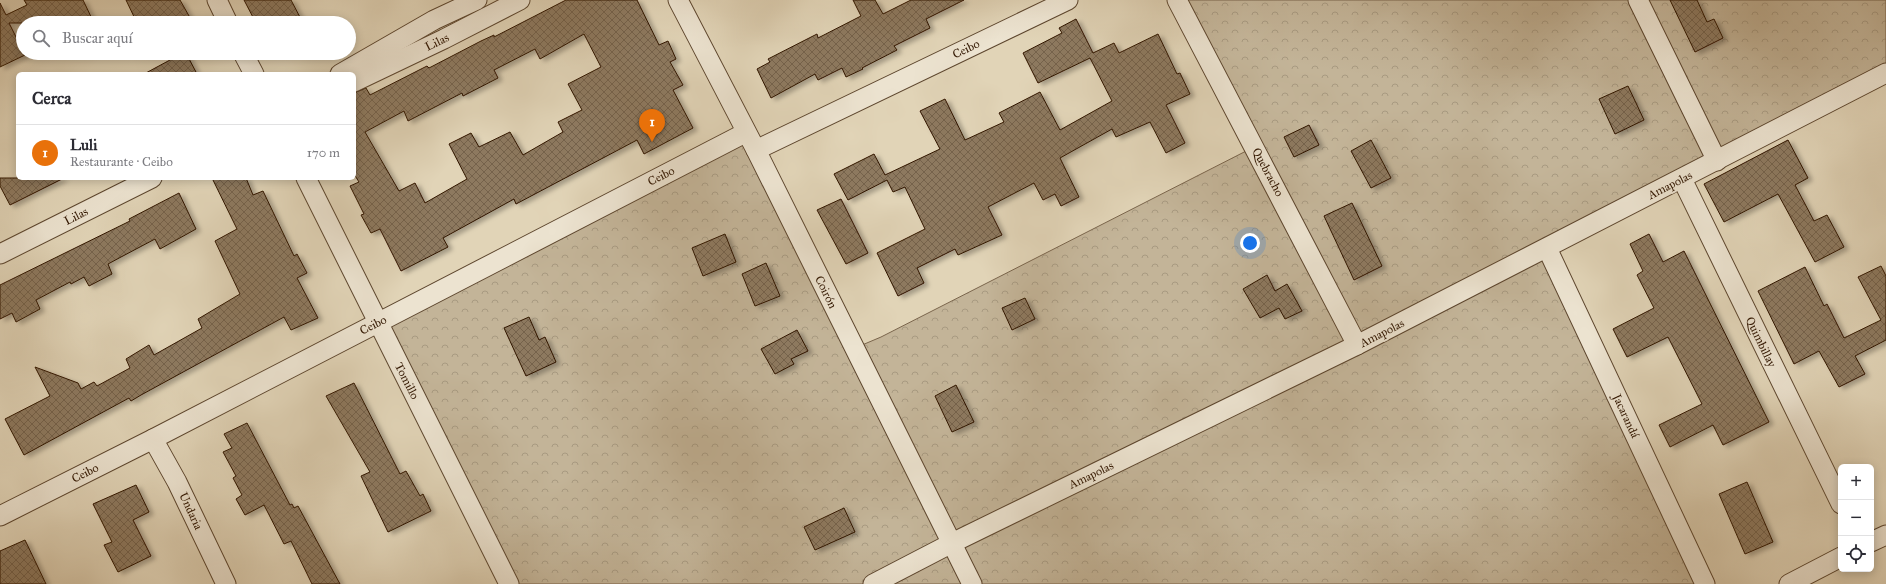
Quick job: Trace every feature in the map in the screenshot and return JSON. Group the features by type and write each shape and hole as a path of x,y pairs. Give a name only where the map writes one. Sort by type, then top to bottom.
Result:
{"street":[{"path":"217,0 225,16"},
{"name":"Lilas","path":"343,72 434,20 477,0"},
{"name":"Lilas","path":"356,81 444,39 520,0"},
{"name":"Coirón","path":"678,0 756,150 972,584"},
{"name":"Ceibo","path":"756,150 1068,0"},
{"name":"Quebracho","path":"1177,0 1357,345"},
{"path":"1638,0 1717,161"},
{"path":"247,60 253,72"},
{"name":"Amapolas","path":"873,584 952,543 1357,345 1886,73"},
{"name":"Ceibo","path":"0,516 153,439 746,133"},
{"name":"Quimbillay","path":"1682,179 1839,500"},
{"name":"Lilas","path":"0,254 148,180"},
{"name":"Tomillo","path":"307,180 509,584"},
{"name":"Jacarandá","path":"1547,248 1705,584"},
{"name":"Undaria","path":"153,439 177,482 226,584"},
{"path":"1874,541 1886,535"},
{"path":"1789,584 1838,559"}],"green space":[{"path":"1177,0 1886,0 1886,73 1547,248 1705,584 509,584 378,322 745,133 855,348 881,337 1254,147"}],"building":[{"path":"24,0 83,0 91,16 16,16 16,23 9,23 16,37 16,59 0,67 0,3 6,15 27,5"},
{"path":"126,0 180,0 189,16 134,16"},
{"path":"244,0 291,0 299,16 252,16"},
{"path":"566,0 637,0 659,45 668,41 676,59 670,62 683,85 673,90 693,128 644,154 637,140 516,204 514,199 443,238 448,247 401,271 380,229 371,233 361,215 364,214 350,186 359,182 356,177 356,92 366,88 370,95 427,66 429,68 494,35 494,37","holes":["584,34 601,67 568,84 582,110 558,122 563,132 523,155 510,132 479,147 471,133 449,144 467,179 425,203 415,183 399,191 365,132 404,111 408,121 462,93 463,96 498,78 494,70 535,49 540,59"]},
{"path":"853,0 875,0 883,14 911,0 964,0 926,19 930,28 894,46 897,50 862,68 863,69 846,77 842,68 818,80 815,74 771,98 757,69 770,62 768,59 817,34 818,38 861,16"},
{"path":"1670,0 1697,0 1707,22 1714,19 1723,38 1695,52"},
{"path":"1076,19 1093,53 1114,43 1119,53 1158,34 1177,74 1180,73 1190,94 1166,105 1185,143 1166,153 1150,122 1116,137 1112,129 1060,158 1079,197 1061,206 1055,194 1043,200 1034,183 988,207 1002,235 958,255 955,249 917,268 924,283 898,296 877,253 925,229 905,187 893,192 887,180 848,200 834,174 874,154 885,175 940,149 920,111 945,99 965,140 1004,122 999,113 1040,92 1060,130 1112,101 1090,58 1038,83 1023,53 1062,33 1059,28"},
{"path":"170,60 190,60 196,72 148,72"},
{"path":"1628,86 1644,120 1615,134 1599,99"},
{"path":"1309,125 1319,145 1294,157 1284,137"},
{"path":"1371,140 1391,178 1371,188 1351,151"},
{"path":"1788,140 1808,178 1795,185 1814,221 1827,215 1844,247 1815,262 1778,194 1724,222 1704,184"},
{"path":"0,178 16,178 16,180 60,180 10,205 0,186"},
{"path":"213,180 247,180 253,195 263,191 294,256 297,254 307,273 297,278 318,318 291,330 284,317 131,401 129,398 24,455 5,419 50,396 35,367 78,383 81,389 94,382 97,386 130,368 126,359 149,345 154,355 202,328 198,319 240,294 215,241 237,229"},
{"path":"179,193 196,229 160,249 155,239 121,257 108,264 112,274 89,286 84,277 71,284 70,282 36,300 40,309 16,322 12,313 0,319 0,285 130,221 129,219"},
{"path":"841,199 868,253 846,264 817,210"},
{"path":"1352,203 1382,266 1354,280 1324,216"},
{"path":"725,234 736,262 703,276 692,248"},
{"path":"1649,234 1663,262 1684,251 1769,422 1723,445 1713,425 1670,447 1659,425 1702,404 1668,337 1627,357 1613,329 1654,308 1637,275 1643,271 1630,244"},
{"path":"766,263 780,296 755,306 742,274"},
{"path":"1881,266 1886,276 1886,340 1855,356 1865,374 1839,387 1819,351 1794,364 1758,291 1805,267 1824,306 1827,304 1844,338 1881,320 1858,277"},
{"path":"1267,275 1275,291 1287,284 1302,311 1285,319 1279,308 1260,318 1243,289"},
{"path":"1025,298 1035,319 1012,330 1002,308"},
{"path":"529,317 539,340 545,337 556,362 526,376 504,328"},
{"path":"797,330 808,351 791,359 794,364 775,374 761,349"},
{"path":"354,383 400,474 406,471 420,496 423,494 431,511 388,532 361,476 370,472 326,396"},
{"path":"956,385 974,422 952,432 935,396"},
{"path":"247,423 290,505 292,504 294,508 298,506 340,584 312,584 291,541 284,544 264,505 245,515 236,499 242,495 233,478 236,476 223,452 232,448 224,434"},
{"path":"1747,482 1773,542 1745,554 1719,494"},
{"path":"136,485 149,512 133,520 151,556 118,572 104,545 112,542 93,504"},
{"path":"844,508 855,532 815,550 804,527"},
{"path":"25,540 46,584 0,584 0,551"}],"place":[{"name":"Luli","path":"652,142"}]}
